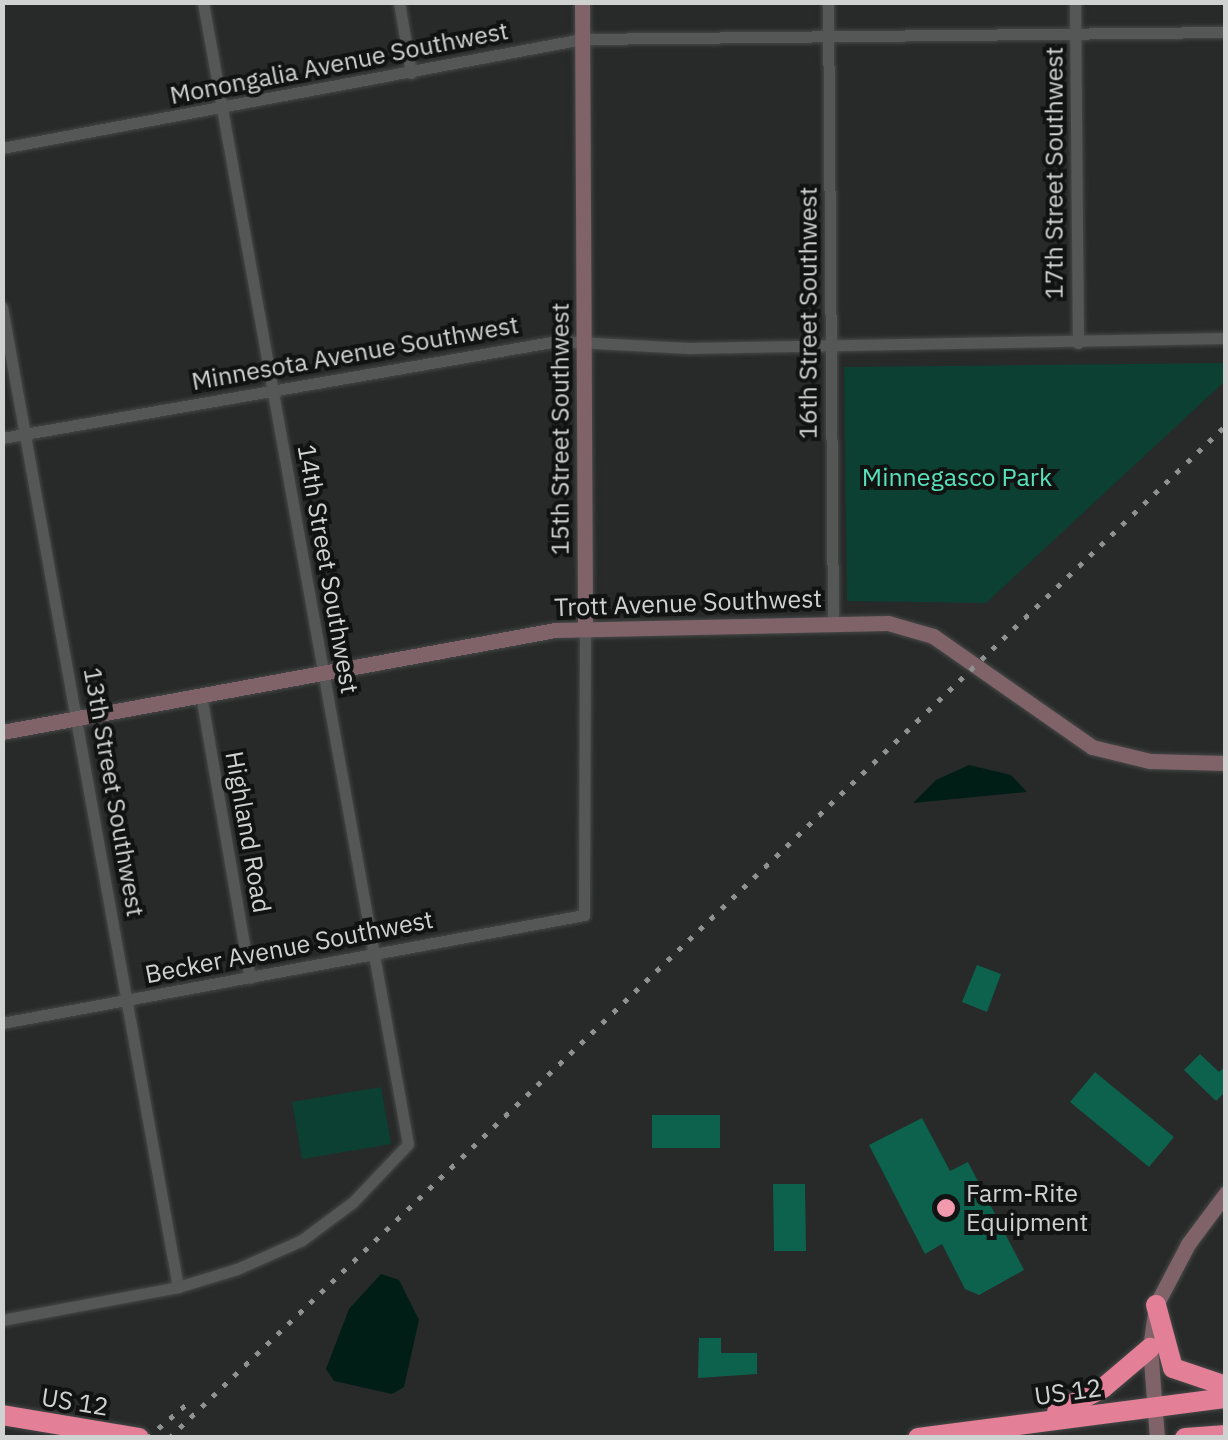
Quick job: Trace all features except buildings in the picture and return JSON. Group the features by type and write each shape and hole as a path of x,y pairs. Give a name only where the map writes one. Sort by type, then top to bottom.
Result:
{"highway":[{"path":"1156,1304 1173,1368 1195,1381 1226,1386"},
{"path":"992,1428 1083,1400 1150,1348"},
{"name":"US 12","path":"918,1438 1226,1398"},
{"name":"US 12","path":"2,1415 139,1438"},
{"path":"1185,1438 1226,1434"}],"street":[{"name":"14th Street Southwest","path":"178,1287 302,1240 353,1202 408,1144 203,2"},
{"path":"400,2 411,73"},
{"name":"15th Street Southwest","path":"582,2 584,915"},
{"name":"16th Street Southwest","path":"828,2 833,623"},
{"name":"17th Street Southwest","path":"1075,2 1078,344"},
{"name":"Monongalia Avenue Southwest","path":"2,148 582,39 1226,32"},
{"name":"13th Street Southwest","path":"2,307 178,1287"},
{"name":"Minnesota Avenue Southwest","path":"2,438 584,341 831,348 1226,338"},
{"name":"Trott Avenue Southwest","path":"2,732 585,628 833,623 902,625 933,636 1051,724 1109,754 1226,762"},
{"name":"Highland Road","path":"201,695 250,978"},
{"name":"Becker Avenue Southwest","path":"2,1023 584,915"},
{"path":"1157,1438 1150,1348 1156,1304 1226,1193"},
{"path":"2,1320 178,1287"}],"green space":[{"name":"Minnegasco Park","path":"1225,363 1225,381 986,603 847,601 844,367"},
{"path":"381,1087 391,1144 302,1159 292,1102"}],"shaded area":[{"path":"969,765 1011,775 1027,792 913,803 936,780"},
{"path":"381,1274 399,1280 419,1320 404,1387 392,1394 334,1381 326,1369 349,1309"}],"railway":[{"path":"169,1438 1226,425"},
{"path":"147,1438 188,1403"}],"place":[{"name":"Farm-Rite Equipment","path":"946,1208"}]}
